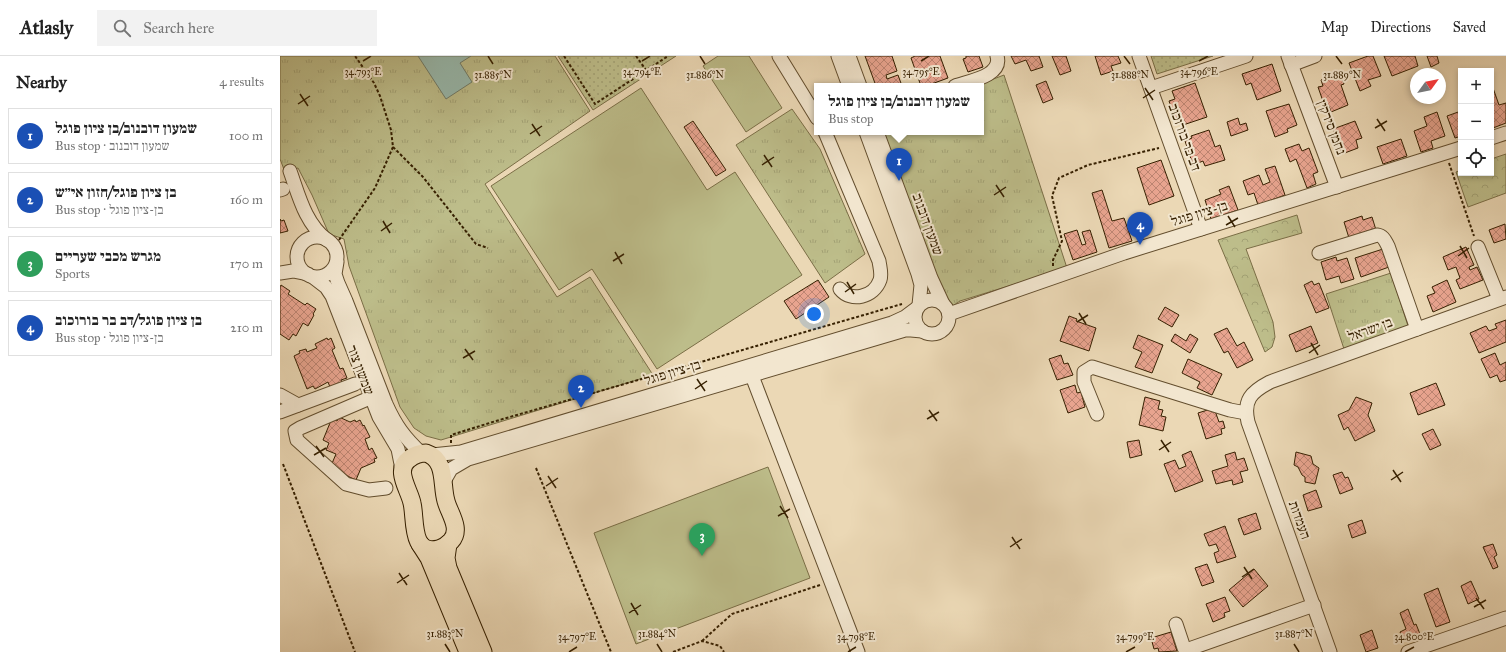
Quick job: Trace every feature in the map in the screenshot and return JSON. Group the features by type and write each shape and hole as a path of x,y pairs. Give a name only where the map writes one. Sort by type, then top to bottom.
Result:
{"main road":[{"path":"420,544 431,549 438,549 448,544 453,538 455,527 446,502 440,466 436,459 427,454 409,459 402,469 403,478 412,503 415,533 420,544 434,567 468,652"},
{"path":"448,544 446,558 448,568 483,652"}],"street":[{"path":"779,56 814,113"},
{"path":"838,56 848,83"},
{"path":"849,56 859,83"},
{"path":"964,83 989,74 995,70 998,64 997,56"},
{"name":"דב בר בורוכוב","path":"1139,56 1201,229"},
{"path":"1151,88 1246,56"},
{"path":"1290,60 1315,56"},
{"name":"נחמן סירקין","path":"1290,60 1337,186"},
{"path":"1494,137 1506,134"},
{"path":"826,135 879,261 881,272 880,280 868,294 859,297 851,297 844,294 840,289"},
{"name":"שמעון דובנוב","path":"867,135 918,274 921,285 918,306"},
{"name":"שמעון דובנוב","path":"878,135 931,278 946,309"},
{"name":"בן-ציון פוגל","path":"946,309 1052,279 1124,253 1458,149"},
{"path":"280,271 311,276 322,276 333,270 337,256 331,244 316,230 307,217 290,170"},
{"path":"307,217 307,232 300,248 298,262 301,268 311,276"},
{"path":"1319,253 1377,235 1385,239 1417,329"},
{"path":"280,271 307,241 321,238 331,244"},
{"path":"1478,247 1502,298"},
{"name":"שמשון צור","path":"336,262 335,274 338,283 389,410 404,436 427,454"},
{"name":"שמשון צור","path":"311,276 324,284 332,296 384,427 398,449 402,469"},
{"name":"בן ישראל","path":"1246,413 1246,406 1249,399 1260,388 1270,382 1502,298"},
{"path":"932,299 946,309 947,325 941,332 930,334 917,327 914,314 918,306 926,300 932,299"},
{"name":"בן-ציון פוגל","path":"427,454 453,454 892,323 905,317 918,306"},
{"name":"בן-ציון פוגל","path":"443,483 452,469 468,459 904,330 922,331"},
{"path":"1097,414 1084,382 1084,372 1092,367 1230,410 1246,413"},
{"path":"752,376 858,652"},
{"path":"280,412 355,384"},
{"path":"280,395 298,405"},
{"path":"372,398 300,428 295,431 295,436 297,440 346,484 369,490 386,488"},
{"name":"העמדות","path":"1246,413 1330,652"},
{"path":"1176,624 1184,648 1189,649 1314,605"},
{"path":"1408,652 1506,618"}],"path":[{"path":"331,244 375,188 393,148 391,130 380,96 374,83 355,56"},
{"path":"564,56 595,104 668,56"},
{"path":"636,56 646,70"},
{"path":"1052,279 1053,260 1062,240 1052,196 1058,178 1088,165 1171,146"},
{"path":"393,148 423,177 476,244 488,248"},
{"path":"1446,152 1478,247"},
{"path":"453,454 450,439 451,434 903,304"},
{"path":"283,464 355,652"},
{"path":"536,468 611,652"},
{"path":"673,652 702,641 732,614 831,581"},
{"path":"702,641 720,646 724,652"}],"green space":[{"path":"280,56 555,56 590,111 485,184 557,297 590,277 653,375 441,440 426,436 414,428 400,407 349,266 344,239 329,234 298,168 285,172 280,159"},
{"path":"558,56 676,56 593,110"},
{"path":"718,56 749,56 782,108 746,132 703,66"},
{"path":"1151,56 1213,56 1157,74"},
{"path":"1004,75 1067,268 960,301 951,307 942,300 883,135 984,135 983,83"},
{"path":"641,88 707,190 735,172 802,275 657,369 592,269 559,290 491,186"},
{"path":"792,109 820,149 865,254 825,283 736,145"},
{"path":"1506,154 1506,193 1468,207 1456,172 1458,171 1458,176 1494,176 1494,158"},
{"path":"1297,215 1302,233 1246,249 1273,322 1275,337 1272,347 1265,352 1218,240"},
{"path":"1391,273 1408,326 1344,349 1326,294"},
{"path":"768,467 810,578 636,644 594,533"}],"water":[{"path":"418,56 471,56 460,63 472,82 446,99"}],"building":[{"path":"865,56 892,56 897,71 886,75 887,79 898,75 901,83 875,83"},
{"path":"915,56 940,56 948,78 934,83 920,83 911,58"},
{"path":"966,56 979,56 983,67 968,72 963,59 966,58"},
{"path":"1011,56 1039,56 1043,67 1031,71 1026,60 1015,64"},
{"path":"1052,56 1066,56 1071,71 1060,75"},
{"path":"1095,56 1118,56 1121,63 1111,66 1113,71 1101,75"},
{"path":"1368,56 1373,56 1381,76 1368,80 1371,86 1360,91 1349,63"},
{"path":"1384,56 1415,56 1418,66 1392,76"},
{"path":"1427,56 1437,56 1439,63 1431,67"},
{"path":"1272,64 1281,91 1257,100 1251,83 1246,85 1242,74"},
{"path":"1340,73 1344,84 1341,85 1348,105 1331,112 1329,106 1325,107 1318,87 1323,86 1321,80"},
{"path":"1046,81 1053,99 1043,103 1036,85"},
{"path":"1195,83 1207,117 1183,125 1180,116 1175,118 1169,101 1175,99 1172,91"},
{"path":"1494,91 1499,105 1506,103 1506,123 1494,128"},
{"path":"1289,104 1297,125 1287,129 1288,132 1275,137 1266,111"},
{"path":"1437,112 1445,136 1431,141 1433,148 1421,152 1414,131 1427,126 1424,117"},
{"path":"1458,112 1458,137 1455,138 1447,116"},
{"path":"1238,118 1240,125 1246,123 1248,130 1231,136 1227,122"},
{"path":"693,121 726,170 716,176 684,127"},
{"path":"1355,121 1362,138 1356,140 1358,148 1342,154 1333,129"},
{"path":"1209,130 1215,147 1220,145 1225,160 1205,166 1203,161 1193,165 1185,141 1192,138 1191,136"},
{"path":"1401,139 1407,156 1383,164 1377,147"},
{"path":"1299,144 1302,151 1309,148 1318,172 1313,174 1316,184 1307,188 1296,159 1290,162 1285,149"},
{"path":"1161,160 1174,196 1149,205 1137,168"},
{"path":"1275,166 1285,195 1258,205 1254,193 1248,195 1243,181 1259,175 1263,185 1270,182 1265,169"},
{"path":"1229,186 1238,210 1211,219 1205,200 1221,194 1219,190"},
{"path":"1102,190 1112,221 1124,218 1132,241 1109,248 1092,193"},
{"path":"1362,216 1363,220 1372,217 1376,230 1349,238 1344,222"},
{"path":"280,219 281,221 284,220 288,231 280,233"},
{"path":"1505,224 1506,239 1494,243 1489,230"},
{"path":"1077,230 1082,245 1086,244 1082,232 1090,230 1097,252 1073,260 1064,234"},
{"path":"1466,247 1474,265 1469,267 1470,270 1477,267 1483,280 1460,289 1456,280 1460,278 1456,267 1448,270 1443,257"},
{"path":"1383,249 1389,267 1361,277 1355,258"},
{"path":"1336,257 1337,261 1347,258 1354,279 1341,283 1339,276 1326,280 1321,262"},
{"path":"818,280 829,297 796,319 784,301"},
{"path":"1447,280 1456,302 1433,312 1427,296 1435,293 1432,287"},
{"path":"1312,281 1314,285 1319,283 1329,308 1316,313 1304,285"},
{"path":"281,285 290,291 288,294 305,305 307,303 316,309 308,326 303,323 296,336 293,334 289,340 280,334"},
{"path":"1165,307 1179,315 1172,327 1158,319"},
{"path":"1069,316 1077,319 1076,321 1096,328 1089,351 1060,341"},
{"path":"1506,320 1506,342 1479,353 1470,333 1486,326 1489,331 1497,328 1495,324"},
{"path":"1311,326 1318,343 1296,352 1289,335"},
{"path":"1227,328 1237,346 1244,342 1253,360 1237,368 1228,351 1224,353 1214,334"},
{"path":"1175,334 1186,341 1190,334 1198,339 1190,353 1171,341"},
{"path":"1138,335 1163,345 1152,373 1135,367 1142,352 1133,348"},
{"path":"327,338 328,340 331,338 335,348 332,350 340,369 343,368 347,378 330,387 328,382 315,389 313,386 307,389 294,356 300,353 299,351 306,349 307,352 317,348 315,344"},
{"path":"1495,353 1500,365 1506,362 1506,380 1500,382 1497,375 1490,378 1481,359"},
{"path":"1061,355 1064,364 1068,363 1073,375 1057,380 1049,359"},
{"path":"1188,359 1222,374 1212,395 1197,388 1200,382 1182,373"},
{"path":"1436,383 1445,405 1418,415 1410,393"},
{"path":"1075,385 1077,393 1081,392 1085,407 1068,413 1060,390"},
{"path":"1145,397 1160,401 1158,409 1163,410 1161,416 1166,417 1163,431 1139,425"},
{"path":"1356,397 1372,403 1368,415 1375,431 1355,441 1348,427 1344,430 1338,415 1349,410"},
{"path":"1214,408 1219,422 1223,421 1225,428 1221,429 1222,434 1206,439 1198,413"},
{"path":"339,417 350,422 360,420 370,437 365,439 369,450 372,448 377,458 374,459 375,462 361,468 356,480 330,468 336,454 326,450 329,443 323,440 332,418 337,421"},
{"path":"1433,429 1441,445 1430,450 1422,434"},
{"path":"1139,440 1142,455 1130,458 1127,442"},
{"path":"1191,451 1203,481 1175,492 1164,464 1175,460 1179,469 1186,466 1182,455"},
{"path":"1235,452 1237,460 1244,458 1248,470 1240,472 1243,482 1233,485 1232,480 1216,484 1212,471 1228,466 1225,455"},
{"path":"1296,452 1311,456 1313,464 1319,468 1315,484 1305,482 1305,477 1302,475 1298,467 1294,465"},
{"path":"1342,472 1345,478 1348,477 1353,489 1340,494 1333,475"},
{"path":"1316,490 1322,507 1308,511 1303,495"},
{"path":"1256,513 1261,529 1244,535 1238,519"},
{"path":"1362,520 1366,533 1352,538 1348,525"},
{"path":"1225,526 1236,557 1217,563 1214,553 1219,551 1216,544 1209,546 1204,534"},
{"path":"1493,544 1497,555 1494,557 1498,567 1493,569 1483,547"},
{"path":"1207,564 1214,582 1202,586 1195,568"},
{"path":"1254,569 1268,586 1243,607 1229,590"},
{"path":"1471,581 1479,599 1468,604 1461,586"},
{"path":"1438,588 1450,622 1436,627 1424,594"},
{"path":"1225,597 1230,611 1224,613 1225,617 1213,622 1206,604"},
{"path":"1408,609 1414,625 1416,624 1420,634 1403,640 1400,632 1406,629 1400,613"},
{"path":"1372,630 1378,648 1366,652 1360,635"},
{"path":"1171,632 1177,651 1159,652 1158,648 1154,649 1151,638"}],"place":[{"name":"שמעון דובנוב/בן ציון פוגל","path":"899,181"},
{"name":"בן ציון פוגל/דב בר בורוכוב","path":"1140,245"},
{"name":"בן ציון פוגל/חזון אי״ש","path":"581,408"},
{"name":"מגרש מכבי שעריים","path":"702,556"}]}
